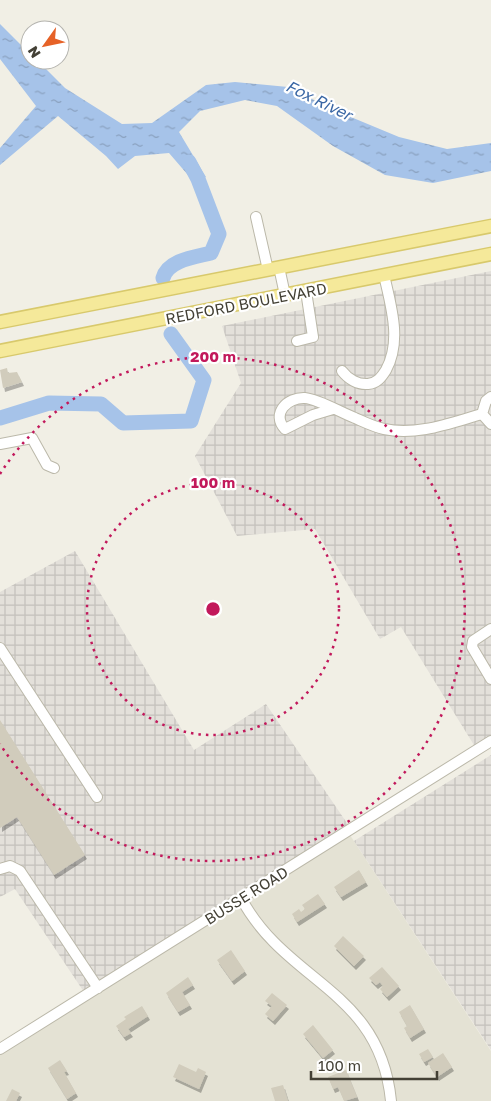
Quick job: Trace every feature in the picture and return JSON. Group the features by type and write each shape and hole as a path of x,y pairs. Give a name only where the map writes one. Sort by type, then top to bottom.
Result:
{"main road":[{"name":"REDFORD BOULEVARD","path":"0,322 491,226"},
{"name":"REDFORD BOULEVARD","path":"0,351 491,254"}],"street":[{"path":"256,216 285,295"},
{"path":"342,371 355,382 364,384 374,383 381,378 388,366 394,348 394,322 384,276"},
{"path":"297,341 313,337 306,291"},
{"path":"482,414 486,401 491,397"},
{"path":"333,409 313,415 285,429 280,424 278,415 281,408 292,400 306,398 333,409 382,429 409,432 482,414"},
{"path":"482,414 491,424"},
{"path":"0,444 32,438 47,465 54,468"},
{"path":"491,629 473,641 472,646 491,678"},
{"path":"0,648 97,797"},
{"name":"BUSSE ROAD","path":"0,1049 491,741"},
{"path":"0,869 10,866 20,871 98,988"},
{"path":"241,898 273,942 348,1006 364,1024 383,1059 391,1101"}],"shaded area":[{"path":"491,271 491,741 477,750 401,627 380,639 315,529 237,536 195,456 241,383 222,326"},
{"path":"75,551 194,750 266,704 351,829 86,995 15,889 0,897 0,592"},
{"path":"491,755 491,1050 354,841"},
{"path":"350,835 491,1051 491,1101 0,1101 0,1054"}],"water":[{"path":"0,24 20,44 20,70 47,70 65,88 122,124 152,123 206,85 235,82 288,87 334,110 399,137 447,149 491,143 491,171 433,183 385,175 333,146 277,106 245,100 200,111 179,132 206,177 194,182 169,153 135,156 118,169 106,156 58,116 0,165 0,148 36,106 0,59"}],"building":[{"path":"7,368 8,373 17,372 22,382 3,388 0,370"},
{"path":"0,720 85,855 54,875 17,817 0,828"},
{"path":"359,870 366,882 341,897 334,887"},
{"path":"318,894 325,904 297,922 292,914 299,909 301,912 305,909 302,905"},
{"path":"343,936 364,956 354,966 334,946"},
{"path":"231,950 245,971 232,981 217,960"},
{"path":"382,967 399,986 387,997 380,989 383,986 380,982 376,985 369,978"},
{"path":"188,977 193,985 182,992 190,1005 178,1012 166,993"},
{"path":"272,993 287,1005 273,1021 265,1014 272,1006 265,1001"},
{"path":"410,1005 424,1029 410,1038 404,1028 407,1026 399,1012"},
{"path":"142,1006 148,1016 128,1029 131,1033 124,1037 116,1026 126,1019 124,1017"},
{"path":"313,1025 333,1050 323,1058 303,1034"},
{"path":"428,1049 433,1057 424,1062 419,1054"},
{"path":"443,1053 452,1067 437,1077 428,1063"},
{"path":"60,1060 67,1071 64,1072 76,1093 67,1099 48,1068"},
{"path":"179,1064 196,1072 198,1068 206,1072 199,1089 173,1077"},
{"path":"346,1070 357,1097 344,1101 338,1087 333,1089 328,1077"},
{"path":"283,1085 288,1101 275,1101 271,1088"},
{"path":"12,1089 20,1093 16,1101 6,1101"}],"waterway":[{"path":"163,278 170,267 176,263 211,253 219,234 198,179 189,162"},
{"path":"0,418 49,403 101,404 123,423 191,421 204,380 171,334"}],"water label":[{"name":"Fox River","path":"319,100"}]}
